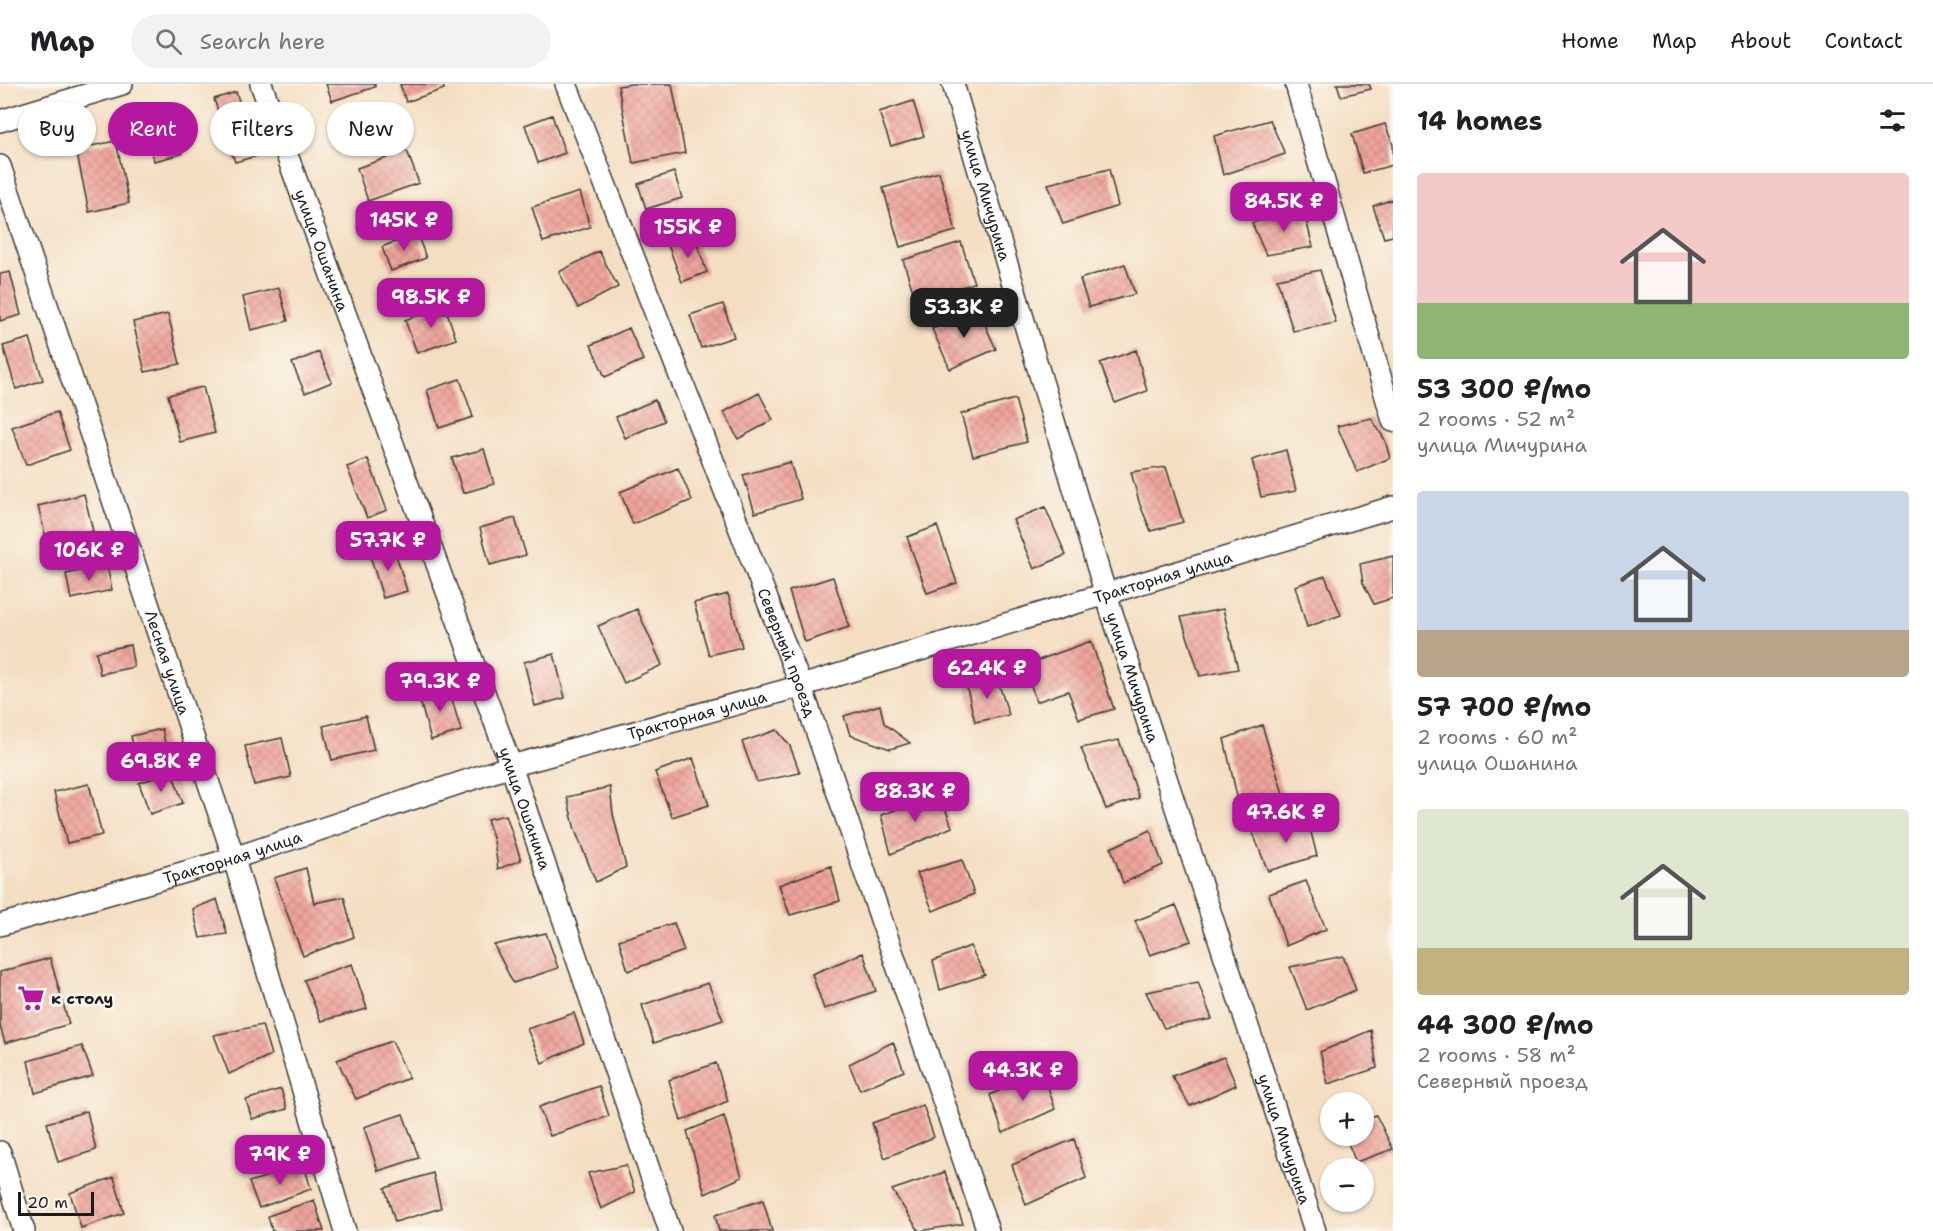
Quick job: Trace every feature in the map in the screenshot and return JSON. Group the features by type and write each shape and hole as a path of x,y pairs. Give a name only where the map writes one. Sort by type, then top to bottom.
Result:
{"street":[{"path":"0,121 122,84"},
{"name":"улица Ошанина","path":"261,84 511,766 670,1231"},
{"name":"Северный проезд","path":"566,84 801,686 988,1231"},
{"name":"улица Мичурина","path":"954,84 1106,595 1316,1231"},
{"path":"1296,84 1393,421"},
{"name":"Лесная улица","path":"0,166 234,858 345,1231"},
{"name":"Тракторная улица","path":"0,925 234,858 511,766 801,686 1393,507"},
{"path":"0,1152 24,1231"}],"building":[{"path":"326,84 375,84 375,87 332,101"},
{"path":"400,84 443,84 444,89 406,102"},
{"path":"672,84 685,153 633,163 618,86"},
{"path":"1337,84 1369,84 1371,89 1341,96"},
{"path":"236,92 239,102 215,102 214,99"},
{"path":"913,101 924,136 891,146 879,112"},
{"path":"552,115 565,153 538,163 525,125"},
{"path":"1270,120 1285,154 1223,175 1214,136"},
{"path":"1385,124 1393,145 1393,165 1363,173 1352,134"},
{"path":"108,143 108,156 119,156 129,203 89,212 77,156 96,156 96,145"},
{"path":"153,156 174,156 154,161"},
{"path":"233,156 257,156 235,162"},
{"path":"392,156 409,156 419,183 368,201 357,168"},
{"path":"1109,169 1118,206 1063,224 1048,184"},
{"path":"674,172 682,198 646,209 638,184"},
{"path":"939,172 956,231 900,247 883,188"},
{"path":"580,192 590,227 543,242 532,207"},
{"path":"1393,199 1393,236 1384,238 1373,206"},
{"path":"1303,208 1313,247 1266,255 1252,223"},
{"path":"417,233 426,258 391,271 382,247"},
{"path":"694,236 707,272 682,282 668,245"},
{"path":"961,242 974,283 916,301 903,260"},
{"path":"599,251 618,287 578,308 559,272"},
{"path":"1125,264 1135,294 1089,307 1080,279"},
{"path":"1320,270 1336,323 1293,331 1277,279"},
{"path":"10,272 21,315 0,321 0,274"},
{"path":"279,288 288,321 251,330 243,297"},
{"path":"723,304 734,337 701,348 690,315"},
{"path":"445,306 456,339 417,353 405,320"},
{"path":"978,309 996,349 950,369 932,329"},
{"path":"168,314 180,364 145,372 133,322"},
{"path":"629,328 643,360 605,377 591,345"},
{"path":"30,338 43,380 16,389 3,346"},
{"path":"1136,350 1147,391 1115,403 1100,363"},
{"path":"319,352 332,382 305,393 292,363"},
{"path":"460,379 473,417 439,428 427,390"},
{"path":"203,387 215,433 180,442 168,395"},
{"path":"759,393 773,420 738,439 724,412"},
{"path":"1015,399 1027,442 973,456 961,414"},
{"path":"655,400 664,421 625,438 616,417"},
{"path":"57,412 70,450 26,465 12,427"},
{"path":"1371,418 1385,440 1390,458 1357,472 1337,426"},
{"path":"484,449 494,484 463,493 452,458"},
{"path":"1286,450 1296,491 1261,497 1252,460"},
{"path":"368,459 387,510 367,518 347,467"},
{"path":"790,462 801,499 755,513 743,475"},
{"path":"1166,467 1183,522 1151,531 1140,505 1131,472"},
{"path":"678,468 692,500 633,524 620,492"},
{"path":"84,494 93,531 47,542 38,506"},
{"path":"1045,507 1066,555 1034,569 1013,520"},
{"path":"515,518 526,555 490,565 480,528"},
{"path":"937,526 957,583 927,593 907,537"},
{"path":"393,545 407,591 383,598 369,552"},
{"path":"1393,556 1393,598 1374,604 1363,583 1360,564"},
{"path":"107,565 112,590 71,599 66,574"},
{"path":"1325,576 1341,615 1307,627 1295,586"},
{"path":"833,577 849,627 805,642 789,591"},
{"path":"728,594 742,647 709,655 694,603"},
{"path":"637,609 662,665 624,683 598,626"},
{"path":"1223,609 1238,669 1200,676 1181,617"},
{"path":"1091,641 1114,709 1079,719 1068,691 1036,702 1025,665"},
{"path":"130,645 134,667 100,674 96,652"},
{"path":"554,654 565,698 535,706 524,662"},
{"path":"996,676 1009,715 975,722 966,684"},
{"path":"448,685 461,731 431,740 418,694"},
{"path":"880,705 884,723 910,743 890,749 850,735 844,716"},
{"path":"366,716 374,750 332,760 323,726"},
{"path":"1262,725 1283,794 1239,805 1224,739"},
{"path":"162,729 169,761 138,768 131,736"},
{"path":"777,730 790,746 800,773 757,782 742,742"},
{"path":"282,738 291,777 254,785 245,746"},
{"path":"1119,740 1139,798 1106,809 1081,748"},
{"path":"693,758 709,805 672,817 655,772"},
{"path":"172,772 183,803 150,814 139,783"},
{"path":"89,784 102,835 67,843 54,792"},
{"path":"610,787 613,814 626,867 596,882 575,830 567,797"},
{"path":"940,794 952,827 891,854 881,815"},
{"path":"506,815 521,860 498,869 494,841 487,819"},
{"path":"1308,820 1317,856 1268,871 1252,831"},
{"path":"1150,830 1163,865 1123,883 1111,848"},
{"path":"962,860 974,894 933,911 917,873"},
{"path":"831,866 840,901 790,915 779,885"},
{"path":"306,868 314,903 344,897 354,937 303,956 274,878"},
{"path":"1306,881 1326,929 1286,946 1269,894"},
{"path":"217,899 227,934 200,938 193,909"},
{"path":"1176,905 1191,941 1150,955 1135,921"},
{"path":"674,923 684,951 628,971 619,940"},
{"path":"546,933 558,968 513,983 494,945"},
{"path":"970,946 985,975 940,990 933,961"},
{"path":"863,953 876,991 824,1009 812,974"},
{"path":"1343,956 1356,990 1307,1010 1290,967"},
{"name":"к столу","path":"50,958 69,1024 5,1043 0,1026 0,972"},
{"path":"352,964 367,1009 321,1021 304,980"},
{"path":"1198,982 1212,1019 1164,1028 1146,992"},
{"path":"708,983 723,1020 654,1043 642,1005"},
{"path":"574,1013 584,1043 542,1063 527,1029"},
{"path":"262,1025 271,1055 229,1074 214,1035"},
{"path":"1371,1030 1377,1068 1328,1084 1320,1052"},
{"path":"392,1041 409,1078 356,1099 337,1060"},
{"path":"893,1042 904,1071 860,1090 849,1064"},
{"path":"82,1046 93,1076 35,1093 28,1061"},
{"path":"1224,1057 1236,1085 1190,1106 1172,1076"},
{"path":"716,1063 728,1101 681,1121 669,1080"},
{"path":"1043,1071 1055,1109 1003,1133 990,1095"},
{"path":"599,1086 609,1116 550,1136 539,1107"},
{"path":"281,1089 287,1109 252,1119 246,1100"},
{"path":"923,1105 934,1137 885,1158 872,1123"},
{"path":"87,1111 96,1150 58,1162 47,1123"},
{"path":"403,1114 419,1158 378,1171 364,1127"},
{"path":"1376,1115 1393,1149 1367,1158 1354,1158 1349,1146 1374,1146 1374,1116"},
{"path":"724,1116 742,1177 705,1194 687,1131"},
{"path":"1074,1139 1086,1178 1026,1205 1012,1165"},
{"path":"304,1165 311,1189 259,1208 249,1182"},
{"path":"626,1165 635,1192 601,1209 588,1173"},
{"path":"945,1172 963,1224 919,1231 892,1190"},
{"path":"433,1173 441,1208 395,1222 385,1188"},
{"path":"114,1177 124,1213 81,1228 70,1193"},
{"path":"314,1200 324,1231 272,1231 268,1216"},
{"path":"763,1200 772,1231 719,1231 715,1215"}],"place":[{"name":"к столу","path":"31,998"}]}
